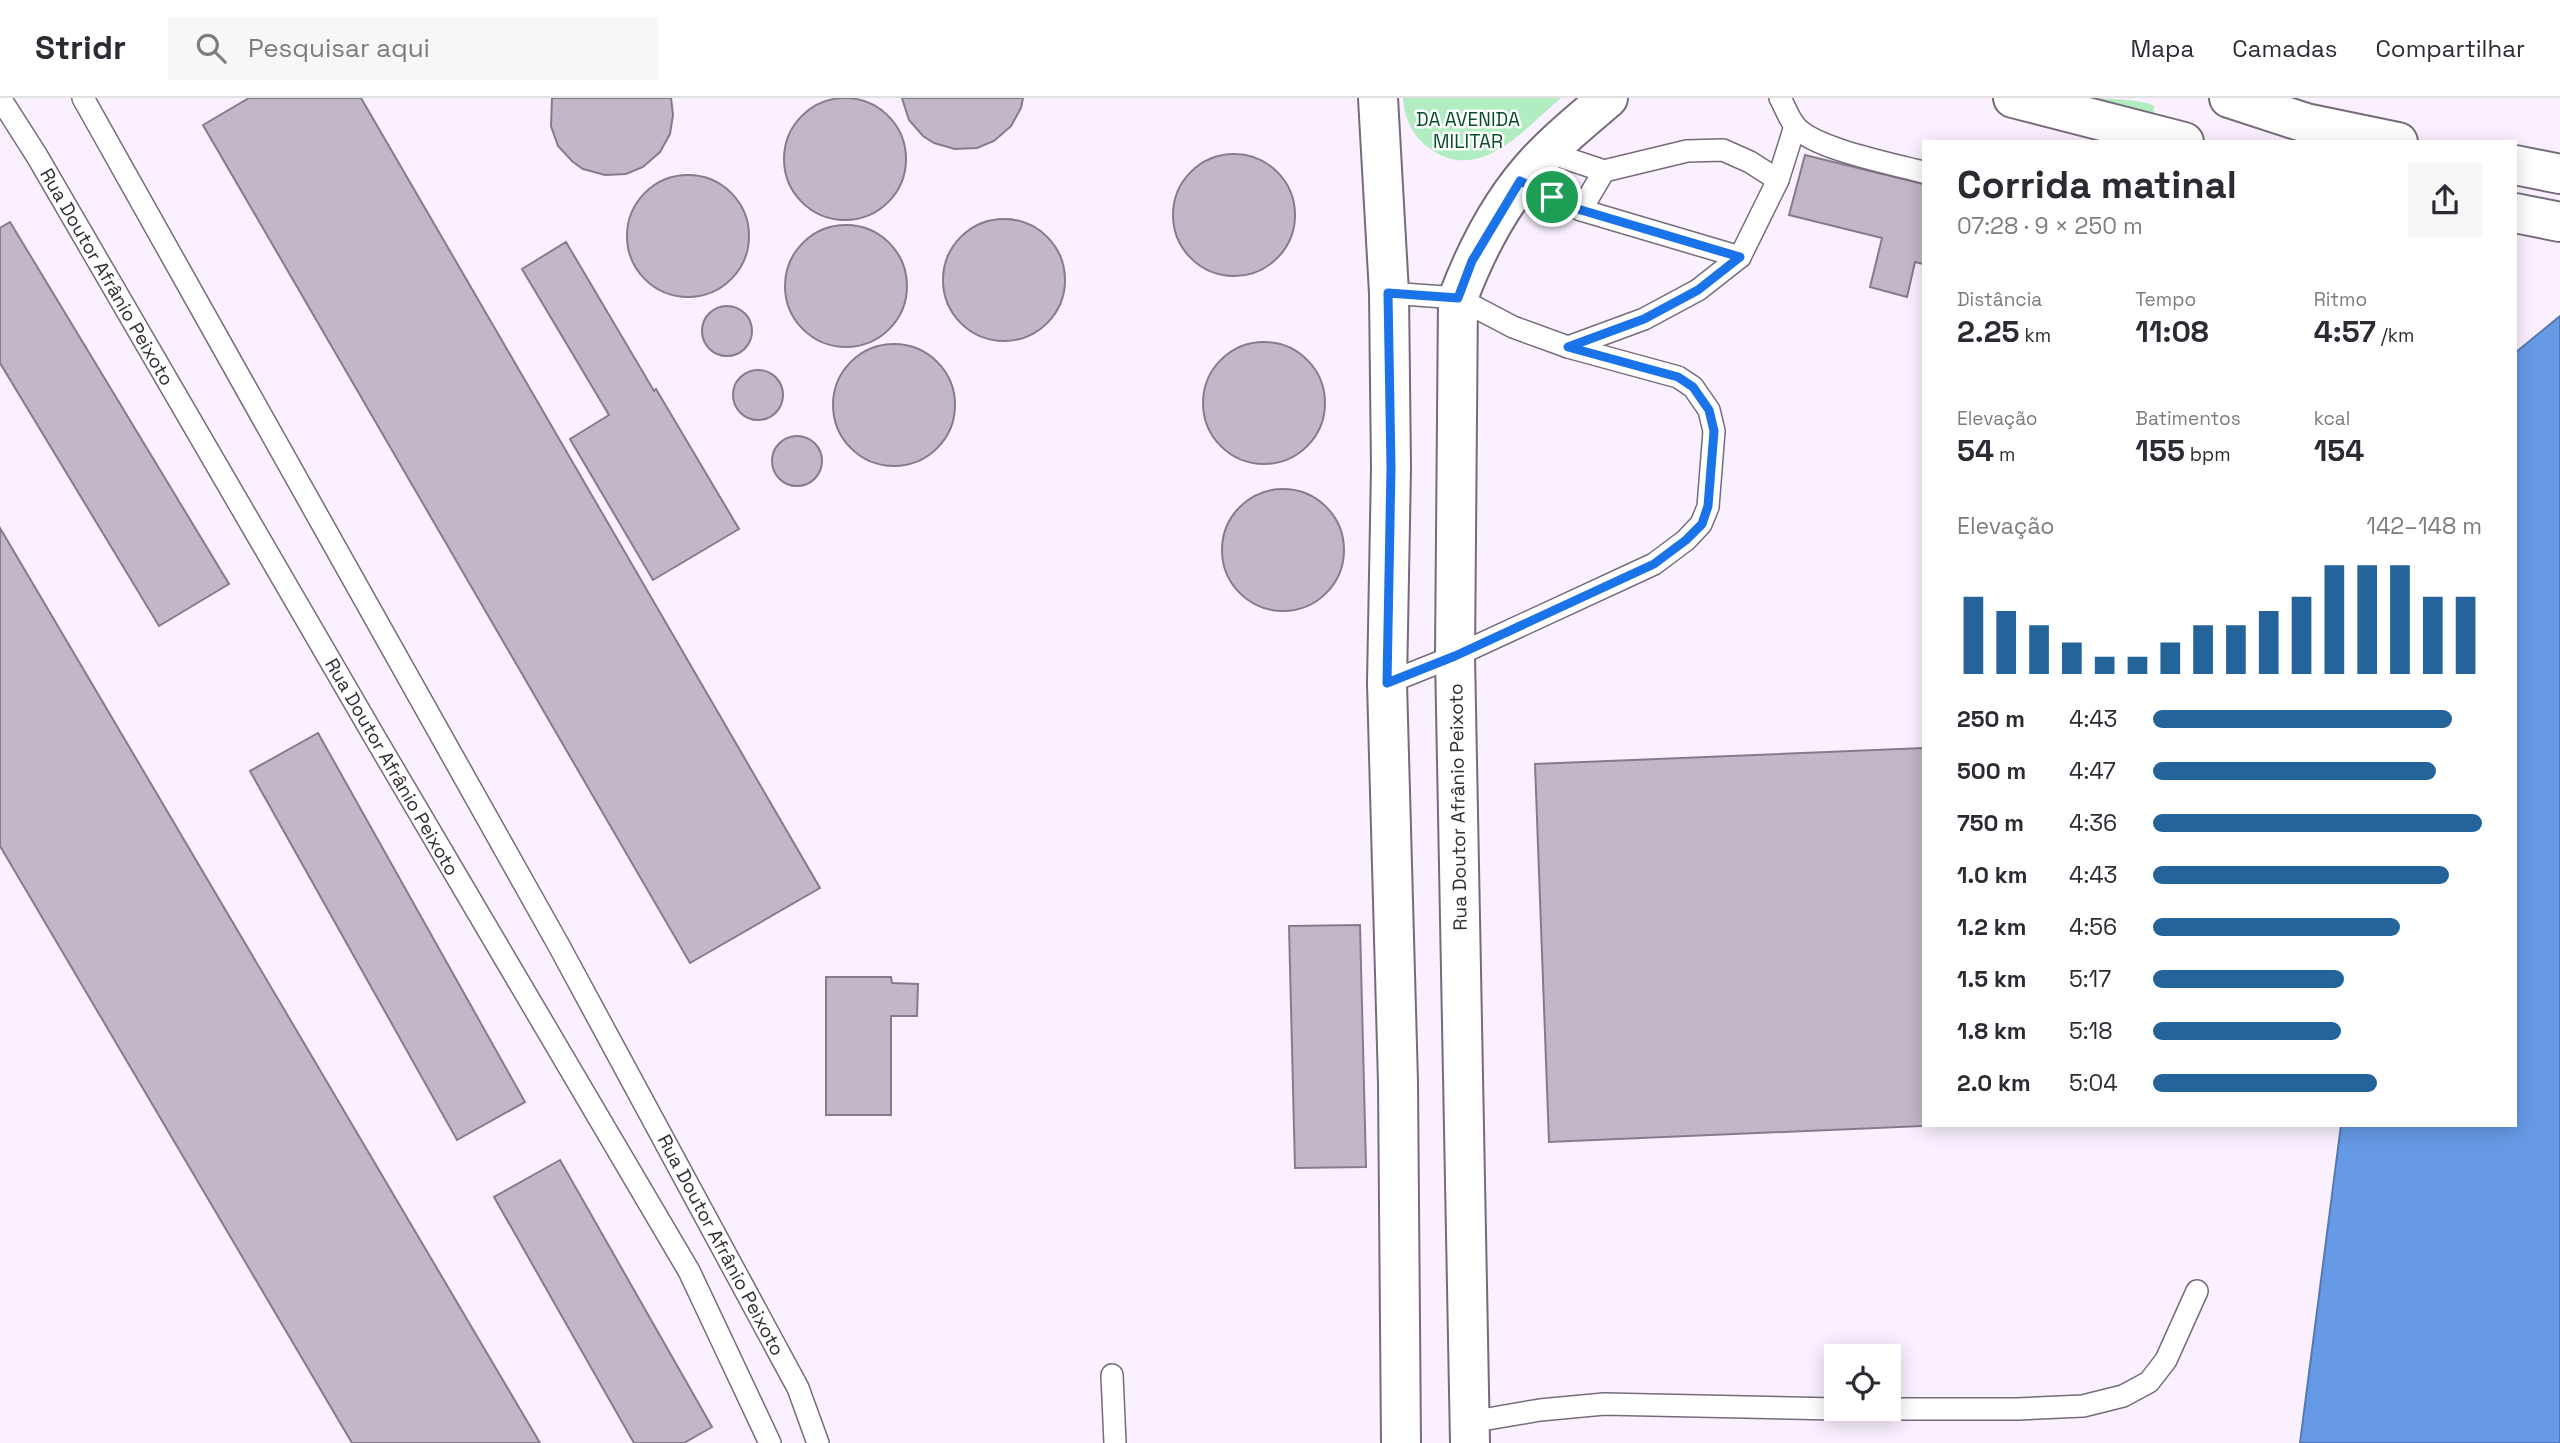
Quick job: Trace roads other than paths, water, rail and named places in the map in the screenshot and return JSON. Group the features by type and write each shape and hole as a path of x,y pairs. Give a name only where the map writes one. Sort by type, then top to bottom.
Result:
{"street":[{"path":"1378,98 1388,293 1391,468 1387,683 1398,1083 1401,1443"},
{"name":"Rua Doutor Afrânio Peixoto","path":"1470,1433 1455,656 1458,298 1472,261 1520,181 1546,152 1608,98"},
{"path":"2013,98 2177,140"},
{"path":"2229,98 2296,111 2391,140"},
{"path":"2517,213 2560,222"}],"lane":[{"name":"Rua Doutor Afrânio Peixoto","path":"0,98 37,156 689,1271 770,1443"},
{"name":"Rua Doutor Afrânio Peixoto","path":"83,98 558,944 798,1388 818,1443"},
{"path":"1780,98 1794,126 1806,136 1830,146 1922,172"},
{"path":"1568,347 1644,319 1698,290 1740,257 1777,180 1794,126"},
{"path":"1546,152 1604,171 1688,151 1723,150 1750,162 1777,180"},
{"path":"1581,210 1604,171"},
{"path":"1520,181 1581,210 1740,257"},
{"path":"1387,683 1455,656 1654,564 1686,540 1702,524 1708,506 1714,431 1709,410 1693,387 1678,377 1568,347 1513,327 1458,298 1388,293"},
{"path":"1901,1409 2083,1406 2123,1396 2149,1382 2166,1360 2197,1291"},
{"path":"1112,1375 1115,1443"},
{"path":"1470,1433 1540,1410 1604,1404 1824,1409"}],"water":[{"path":"2560,316 2560,1443 2300,1443 2341,1127 2517,1127 2517,351"}],"park label":[{"name":"DA AVENIDA MILITAR","path":"1468,130"}]}
